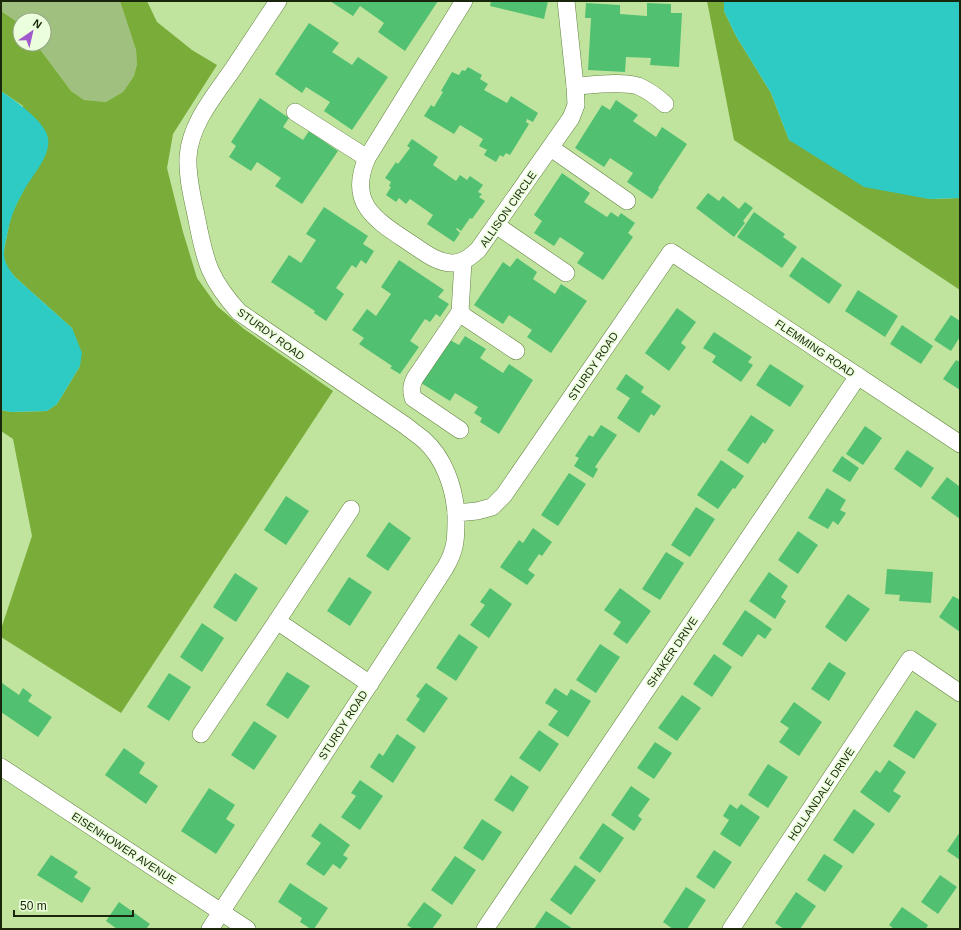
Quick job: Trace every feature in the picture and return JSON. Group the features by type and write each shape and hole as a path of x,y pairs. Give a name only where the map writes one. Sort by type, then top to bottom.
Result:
{"street":[{"name":"STURDY ROAD","path":"210,929 450,560 454,552 456,541 455,496 448,477 438,458 424,441 406,426 239,312 223,295 211,273 203,250 189,179 188,157 193,134 203,113 278,1"},
{"path":"460,430 413,398 411,391 415,378 460,312 463,262 442,262 430,256 379,222 365,203 361,192 361,179 363,168 368,158 464,1"},
{"name":"ALLISON CIRCLE","path":"463,262 478,250 571,118 576,105 566,1"},
{"path":"575,86 629,84 639,86 647,90 665,104"},
{"path":"295,112 368,158"},
{"path":"551,148 626,201"},
{"path":"496,225 566,273"},
{"name":"STURDY ROAD","path":"456,513 478,511 492,506 504,496 671,252"},
{"name":"FLEMMING ROAD","path":"671,252 960,444"},
{"path":"460,312 465,317 516,351"},
{"name":"SHAKER DRIVE","path":"485,929 858,376"},
{"path":"201,734 351,509"},
{"path":"277,621 370,684"},
{"name":"HOLLANDALE DRIVE","path":"731,929 910,659 960,692"},
{"name":"EISENHOWER AVENUE","path":"1,767 247,929"}],"green space":[{"path":"1,1 120,1 136,50 137,64 134,76 123,92 106,102 84,100 71,91 42,52 52,52 52,12 12,12 12,19 1,11"},
{"path":"120,1 147,1 157,22 192,50 217,65 173,134 167,168 183,232 197,278 217,306 244,329 333,391 121,713 1,637 1,629 32,536 13,439 1,431 1,410 11,412 47,411 57,404 80,366 72,328 15,277 7,267 3,255 11,215 23,191 23,106 1,91 1,11 12,19 12,52 42,52 71,91 84,100 106,102 123,92 134,76 137,64 136,50"},
{"path":"707,1 724,1 724,11 736,36 771,93 789,140 929,199 960,198 960,290 734,140"}],"water":[{"path":"724,1 960,1 960,198 929,199 864,187 789,140 771,93 736,36 724,11"},
{"path":"1,91 21,105 42,125 48,138 48,145 44,159 26,186 11,218 4,252 5,261 15,277 72,328 82,353 80,366 57,404 47,411 11,412 1,410"}],"building":[{"path":"330,1 438,1 405,51 378,32 384,23 360,6 353,16"},
{"path":"491,1 548,1 544,19 490,6"},
{"path":"586,3 620,5 620,14 647,16 647,3 671,4 671,13 682,13 679,67 650,65 651,58 626,57 625,72 588,70 591,18 585,18"},
{"path":"309,23 339,43 332,52 352,65 358,57 388,77 352,130 324,111 330,102 306,87 302,93 275,74"},
{"path":"468,67 482,75 480,79 488,84 484,90 507,103 511,96 538,113 533,122 527,119 526,122 529,124 510,155 506,153 503,157 500,155 496,162 484,155 487,150 479,146 483,139 460,125 454,134 424,116 431,105 434,107 452,72 459,75 462,70 465,71"},
{"path":"260,98 289,118 283,127 303,140 309,131 338,151 302,204 275,186 281,178 257,162 251,171 229,157 236,146 231,142"},
{"path":"616,100 638,115 633,121 656,137 662,127 687,144 652,199 627,182 633,173 610,158 604,167 575,148 602,105 610,110"},
{"path":"412,139 438,157 433,165 456,181 460,175 467,180 470,176 483,185 478,192 482,194 479,197 485,201 461,231 457,228 456,229 460,233 454,242 427,224 433,215 410,199 406,204 399,198 396,202 386,195 391,187 389,186 391,182 385,178 396,162 398,164 410,148 407,146"},
{"path":"562,173 590,193 584,202 607,217 611,212 618,217 621,213 635,223 628,233 633,237 603,280 577,263 584,253 560,237 554,246 534,233 542,221 534,215"},
{"path":"708,193 719,201 723,196 739,209 745,202 753,208 743,221 745,223 734,237 696,208"},
{"path":"324,207 368,236 363,244 374,251 366,264 361,260 356,268 352,265 336,288 344,294 326,321 314,313 315,311 271,282 289,255 301,263 316,240 306,234"},
{"path":"754,212 785,234 783,237 797,247 782,268 737,237"},
{"path":"802,257 842,285 829,304 789,276"},
{"path":"517,258 537,272 533,279 555,294 561,284 587,301 551,353 527,337 532,330 509,315 503,324 474,305 503,262 510,267"},
{"path":"399,260 444,290 438,297 449,304 440,317 436,314 430,322 425,319 410,341 419,347 400,374 390,368 392,366 359,344 364,338 352,330 367,309 376,316 391,294 381,287"},
{"path":"858,290 898,316 885,337 845,311"},
{"path":"677,308 696,322 681,343 686,347 669,371 645,353"},
{"path":"951,315 960,321 960,337 951,351 934,340"},
{"path":"902,325 933,346 921,364 890,344"},
{"path":"714,332 752,357 748,362 753,365 741,382 712,362 716,356 703,348"},
{"path":"465,336 486,349 480,358 503,373 509,364 533,380 499,434 480,422 482,418 474,413 478,407 455,393 450,401 421,383 450,340 459,345"},
{"path":"956,360 960,362 960,390 943,379"},
{"path":"770,364 804,386 790,407 756,385"},
{"path":"626,374 644,387 641,392 661,406 654,416 651,414 639,433 617,418 630,398 616,389"},
{"path":"751,415 774,430 765,444 763,442 748,464 727,450"},
{"path":"601,425 617,435 595,467 598,469 593,478 574,466 579,458 575,456 589,435 593,437"},
{"path":"865,426 882,438 863,465 846,454"},
{"path":"907,450 934,468 921,488 894,469"},
{"path":"842,456 859,468 850,482 832,471"},
{"path":"721,460 744,476 735,489 733,488 718,509 697,495"},
{"path":"569,473 586,484 558,526 541,515"},
{"path":"947,477 960,487 960,519 931,498"},
{"path":"827,488 846,500 840,510 846,513 838,525 833,521 828,529 808,518"},
{"path":"286,496 309,511 286,545 264,530"},
{"path":"696,507 715,519 690,557 671,545"},
{"path":"389,522 411,538 388,571 366,556"},
{"path":"533,528 552,542 542,556 539,554 528,570 535,575 527,585 500,567 519,540 523,543"},
{"path":"798,531 818,545 798,574 778,560"},
{"path":"666,552 684,563 660,600 642,589"},
{"path":"887,569 933,572 931,603 899,601 900,595 885,594"},
{"path":"769,572 788,586 781,597 786,601 775,619 749,601"},
{"path":"235,573 258,588 236,622 213,607"},
{"path":"349,577 372,592 350,626 327,611"},
{"path":"490,588 512,604 489,638 470,625 485,605 480,602"},
{"path":"620,588 651,611 627,644 613,634 621,622 604,610"},
{"path":"848,594 870,609 846,642 825,627"},
{"path":"953,596 960,600 960,632 939,617"},
{"path":"745,610 772,629 765,639 758,634 742,657 722,644"},
{"path":"202,623 224,638 202,672 180,657"},
{"path":"459,634 478,647 456,681 436,668"},
{"path":"600,644 620,657 596,693 576,680"},
{"path":"714,654 732,667 712,697 693,684"},
{"path":"829,662 846,673 829,701 811,689"},
{"path":"287,672 310,686 288,719 266,705"},
{"path":"169,673 191,687 169,721 147,707"},
{"path":"2,683 19,695 23,688 32,695 28,701 52,717 38,737 1,712"},
{"path":"426,683 448,698 424,733 406,720 420,699 416,696"},
{"path":"555,688 567,696 571,689 591,701 568,737 548,725 558,711 545,703"},
{"path":"682,695 701,708 677,741 658,728"},
{"path":"794,702 822,722 799,756 779,742 789,728 780,722"},
{"path":"916,710 937,724 914,759 893,746"},
{"path":"254,721 277,736 254,770 231,755"},
{"path":"539,730 559,744 540,772 519,758"},
{"path":"397,734 416,747 393,783 370,767 379,753 383,756"},
{"path":"655,742 672,753 654,779 637,768"},
{"path":"124,748 145,763 139,773 158,786 146,804 105,775"},
{"path":"889,760 906,772 893,791 901,796 889,813 860,792 876,770 880,773"},
{"path":"768,764 788,777 768,808 748,795"},
{"path":"511,775 529,787 513,812 494,800"},
{"path":"360,780 383,796 360,830 341,817 356,796 351,793"},
{"path":"631,786 650,799 638,816 642,819 634,831 611,815"},
{"path":"209,788 235,805 226,819 235,825 216,854 181,831"},
{"path":"730,804 737,809 741,804 760,817 740,847 720,834 729,820 723,816"},
{"path":"854,809 875,824 853,854 833,840"},
{"path":"482,819 502,832 483,861 463,848"},
{"path":"320,823 350,845 343,855 348,858 340,869 333,864 324,876 306,864 321,843 311,836"},
{"path":"603,823 624,838 600,873 579,858"},
{"path":"960,832 960,860 947,851"},
{"path":"714,850 732,862 714,889 696,877"},
{"path":"824,854 843,866 825,892 807,880"},
{"path":"51,855 78,872 74,877 91,888 82,903 37,875"},
{"path":"455,856 476,870 452,905 431,890"},
{"path":"575,865 596,880 571,915 550,900"},
{"path":"940,875 957,887 938,914 921,902"},
{"path":"290,883 328,908 314,929 311,929 300,922 302,918 278,902"},
{"path":"686,887 706,900 687,929 673,929 663,922"},
{"path":"796,892 816,906 800,929 784,929 775,923"},
{"path":"119,902 150,924 146,929 117,929 106,921"},
{"path":"424,902 442,915 432,929 413,929 407,925"},
{"path":"902,907 928,925 926,929 894,929 889,925"},
{"path":"546,911 573,929 534,929"}]}
